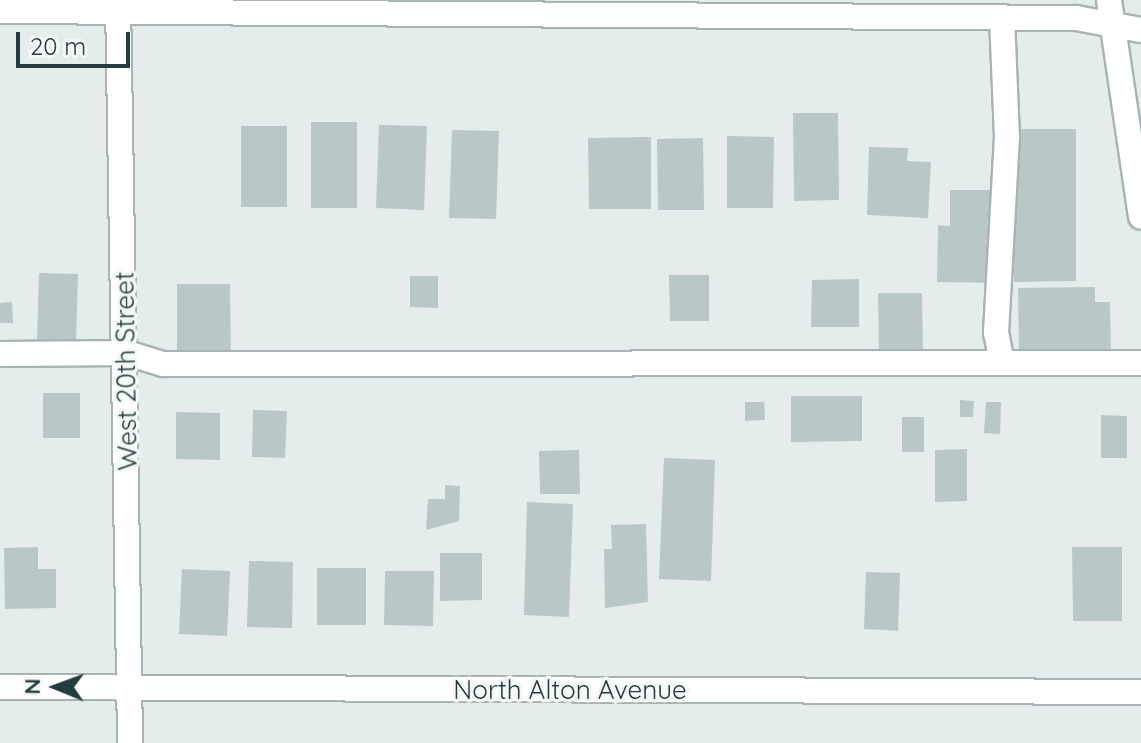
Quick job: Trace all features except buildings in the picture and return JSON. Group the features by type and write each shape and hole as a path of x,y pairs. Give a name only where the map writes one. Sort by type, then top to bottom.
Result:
{"street":[{"path":"1109,0 1115,24 1128,166 1141,217"},
{"path":"0,11 119,6 1002,17 1115,24 1141,30"},
{"name":"West 20th Street","path":"119,6 127,353 130,743"},
{"path":"1002,17 1007,137 996,333 1002,363"},
{"path":"0,354 127,353 163,364 1141,363"},
{"name":"North Alton Avenue","path":"0,687 1141,692"}]}
